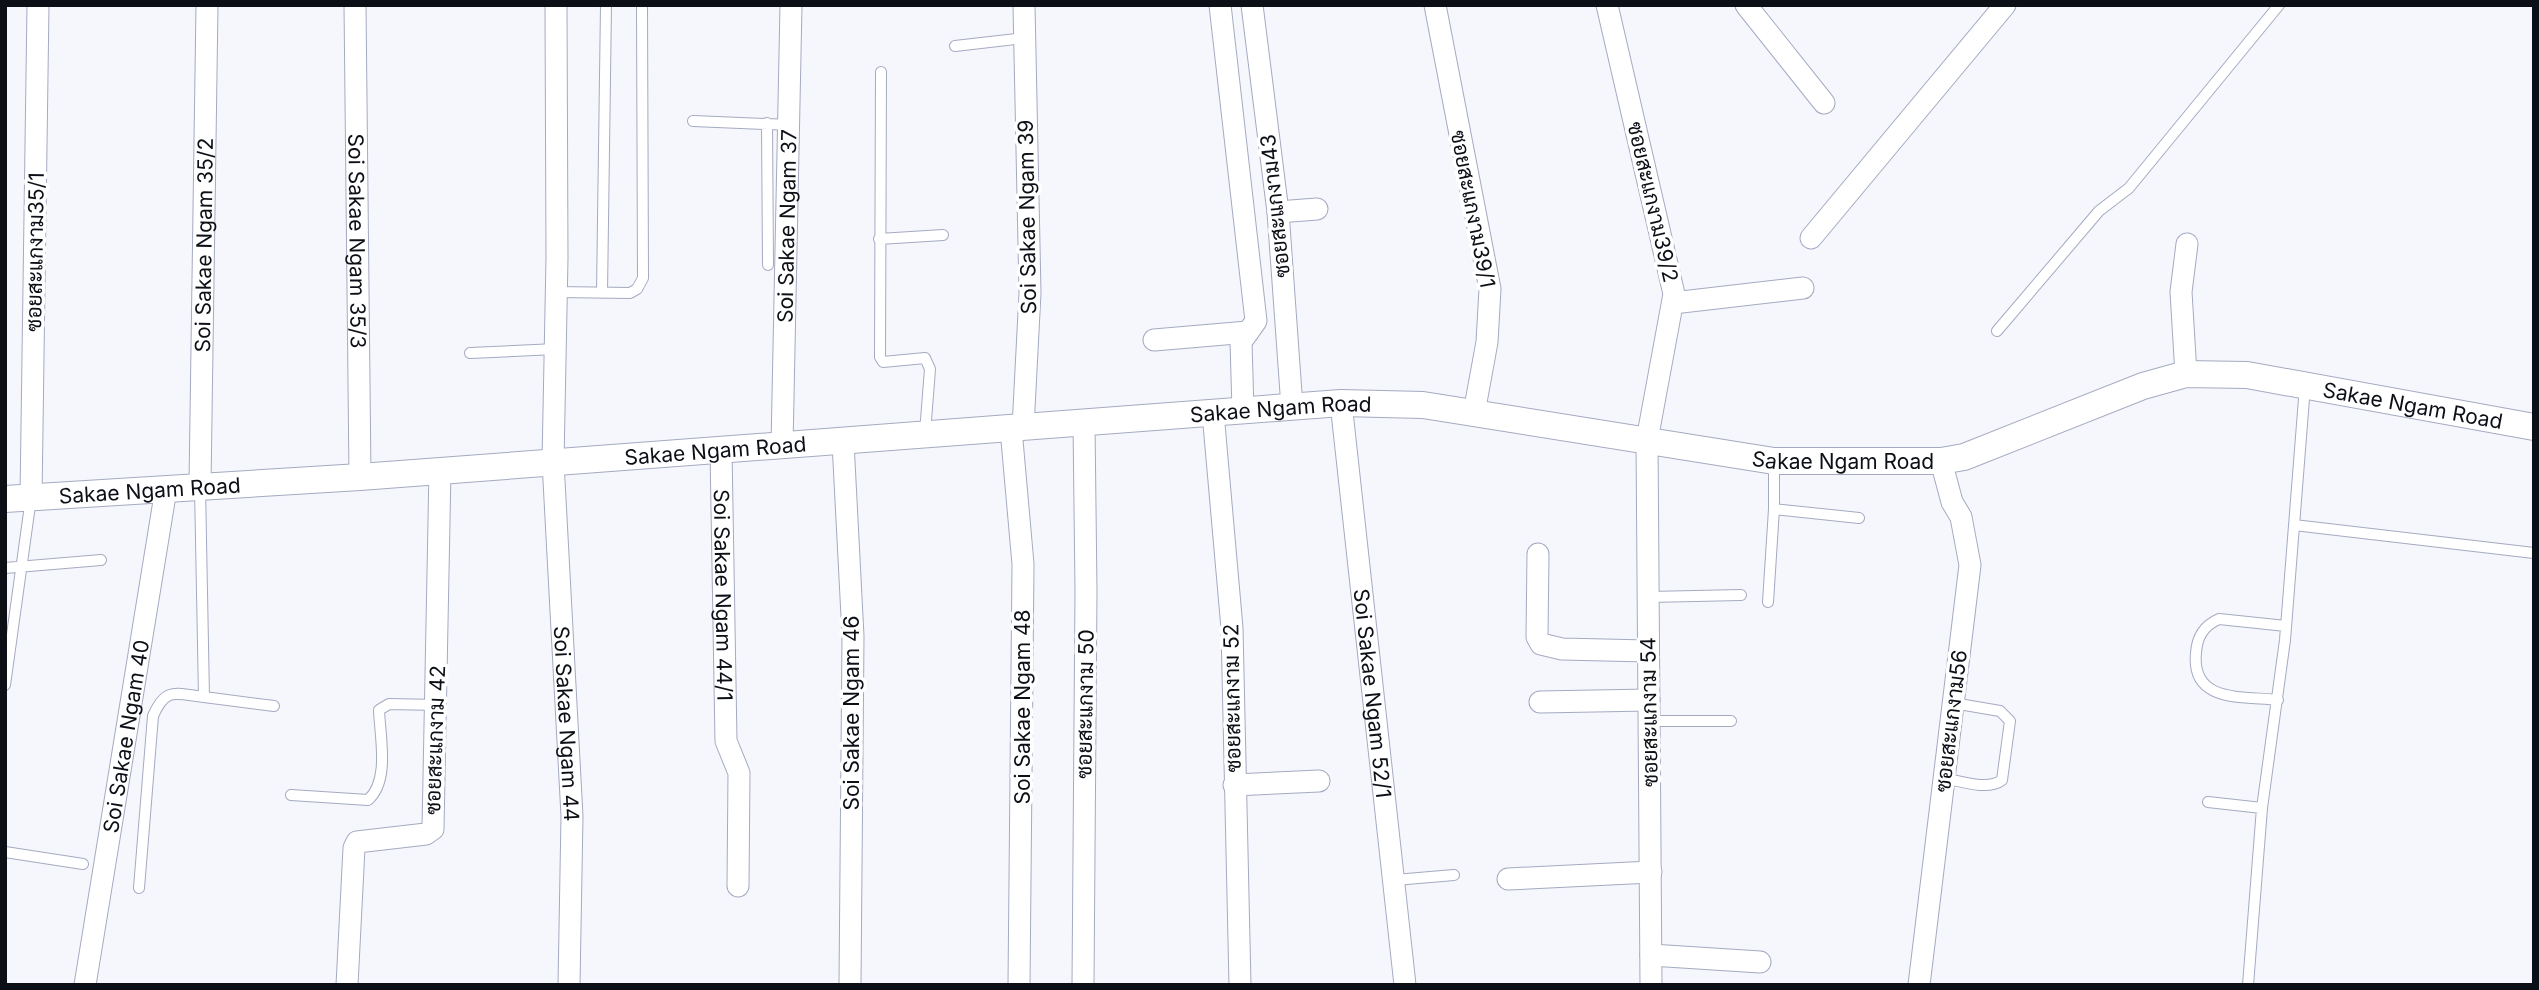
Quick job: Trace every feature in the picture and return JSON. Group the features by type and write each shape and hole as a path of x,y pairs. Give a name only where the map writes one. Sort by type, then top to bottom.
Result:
{"street":[{"name":"ซอยสะแกงาม35/1","path":"32,498 38,5"},
{"name":"Soi Sakae Ngam 35/2","path":"200,485 206,5"},
{"name":"Soi Sakae Ngam 35/3","path":"355,5 360,477"},
{"name":"Soi Sakae Ngam 44","path":"556,5 556,349 553,461 572,816 569,985"},
{"name":"Soi Sakae Ngam 37","path":"782,446 792,5"},
{"name":"Soi Sakae Ngam 39","path":"1017,428 1030,293 1024,5"},
{"path":"1220,5 1256,321 1241,342 1243,410"},
{"name":"ซอยสะแกงาม43","path":"1252,5 1278,212 1292,407"},
{"name":"ซอยสะแกงาม39/1","path":"1435,5 1490,289 1487,342 1474,413"},
{"name":"ซอยสะแกงาม39/2","path":"1607,5 1674,294 1647,440"},
{"path":"1746,5 1824,103"},
{"path":"1811,238 2005,5"},
{"path":"1278,212 1317,209"},
{"path":"2186,374 2181,292 2187,244"},
{"path":"1673,303 1803,288"},
{"path":"1154,340 1248,332"},
{"name":"Sakae Ngam Road","path":"5,499 360,477 1341,403 1423,405 1774,461 1941,461 1964,457 2143,386 2186,374 2247,375 2534,426"},
{"name":"Soi Sakae Ngam 52/1","path":"1341,403 1405,985"},
{"name":"ซอยสะแกงาม 52","path":"1213,413 1232,628 1240,985"},
{"name":"ซอยสะแกงาม 50","path":"1083,985 1086,592 1084,423"},
{"name":"Soi Sakae Ngam 48","path":"1017,428 1023,564 1019,985"},
{"name":"ซอยสะแกงาม 54","path":"1647,440 1651,985"},
{"name":"Soi Sakae Ngam 46","path":"843,442 853,636 850,985"},
{"name":"Soi Sakae Ngam 44/1","path":"721,450 726,741 739,773 738,886"},
{"name":"ซอยสะแกงาม56","path":"1919,985 1970,565 1961,517 1952,502 1941,461"},
{"name":"ซอยสะแกงาม 42","path":"347,985 354,848 361,839 431,833 437,705 440,470"},
{"name":"Soi Sakae Ngam 40","path":"85,985 166,489"},
{"path":"1538,554 1537,637 1541,644 1562,649 1647,652"},
{"path":"1540,702 1649,710"},
{"path":"1234,785 1319,781"},
{"path":"1508,879 1651,872"},
{"path":"1651,955 1760,962"}],"lane":[{"path":"602,293 606,5"},
{"path":"556,292 631,293 637,289 643,278 642,5"},
{"path":"1997,331 2099,211 2129,188 2279,5"},
{"path":"955,46 1024,38"},
{"path":"881,72 880,357 883,362 925,358 930,369 925,436"},
{"path":"693,121 790,125"},
{"path":"768,123 768,265"},
{"path":"880,239 943,235"},
{"path":"470,353 556,349"},
{"path":"2248,985 2262,808 2287,626 2305,386"},
{"path":"1768,601 1774,461"},
{"path":"200,485 204,697"},
{"path":"5,685 32,498"},
{"path":"1774,509 1859,518"},
{"path":"2294,525 2534,554"},
{"path":"5,568 101,560"},
{"path":"1649,597 1741,595"},
{"path":"2278,700 2214,692 2204,687 2194,666 2197,641 2210,623 2219,619 2287,626"},
{"path":"139,888 153,716 160,699 169,694 274,706"},
{"path":"1944,778 1996,785 2001,780 2010,721 2000,710 1953,703"},
{"path":"291,795 368,800 377,792 381,780 379,710 388,704 437,705"},
{"path":"1649,710 1731,721"},
{"path":"2208,802 2262,808"},
{"path":"5,852 83,864"},
{"path":"1395,880 1454,875"}]}
